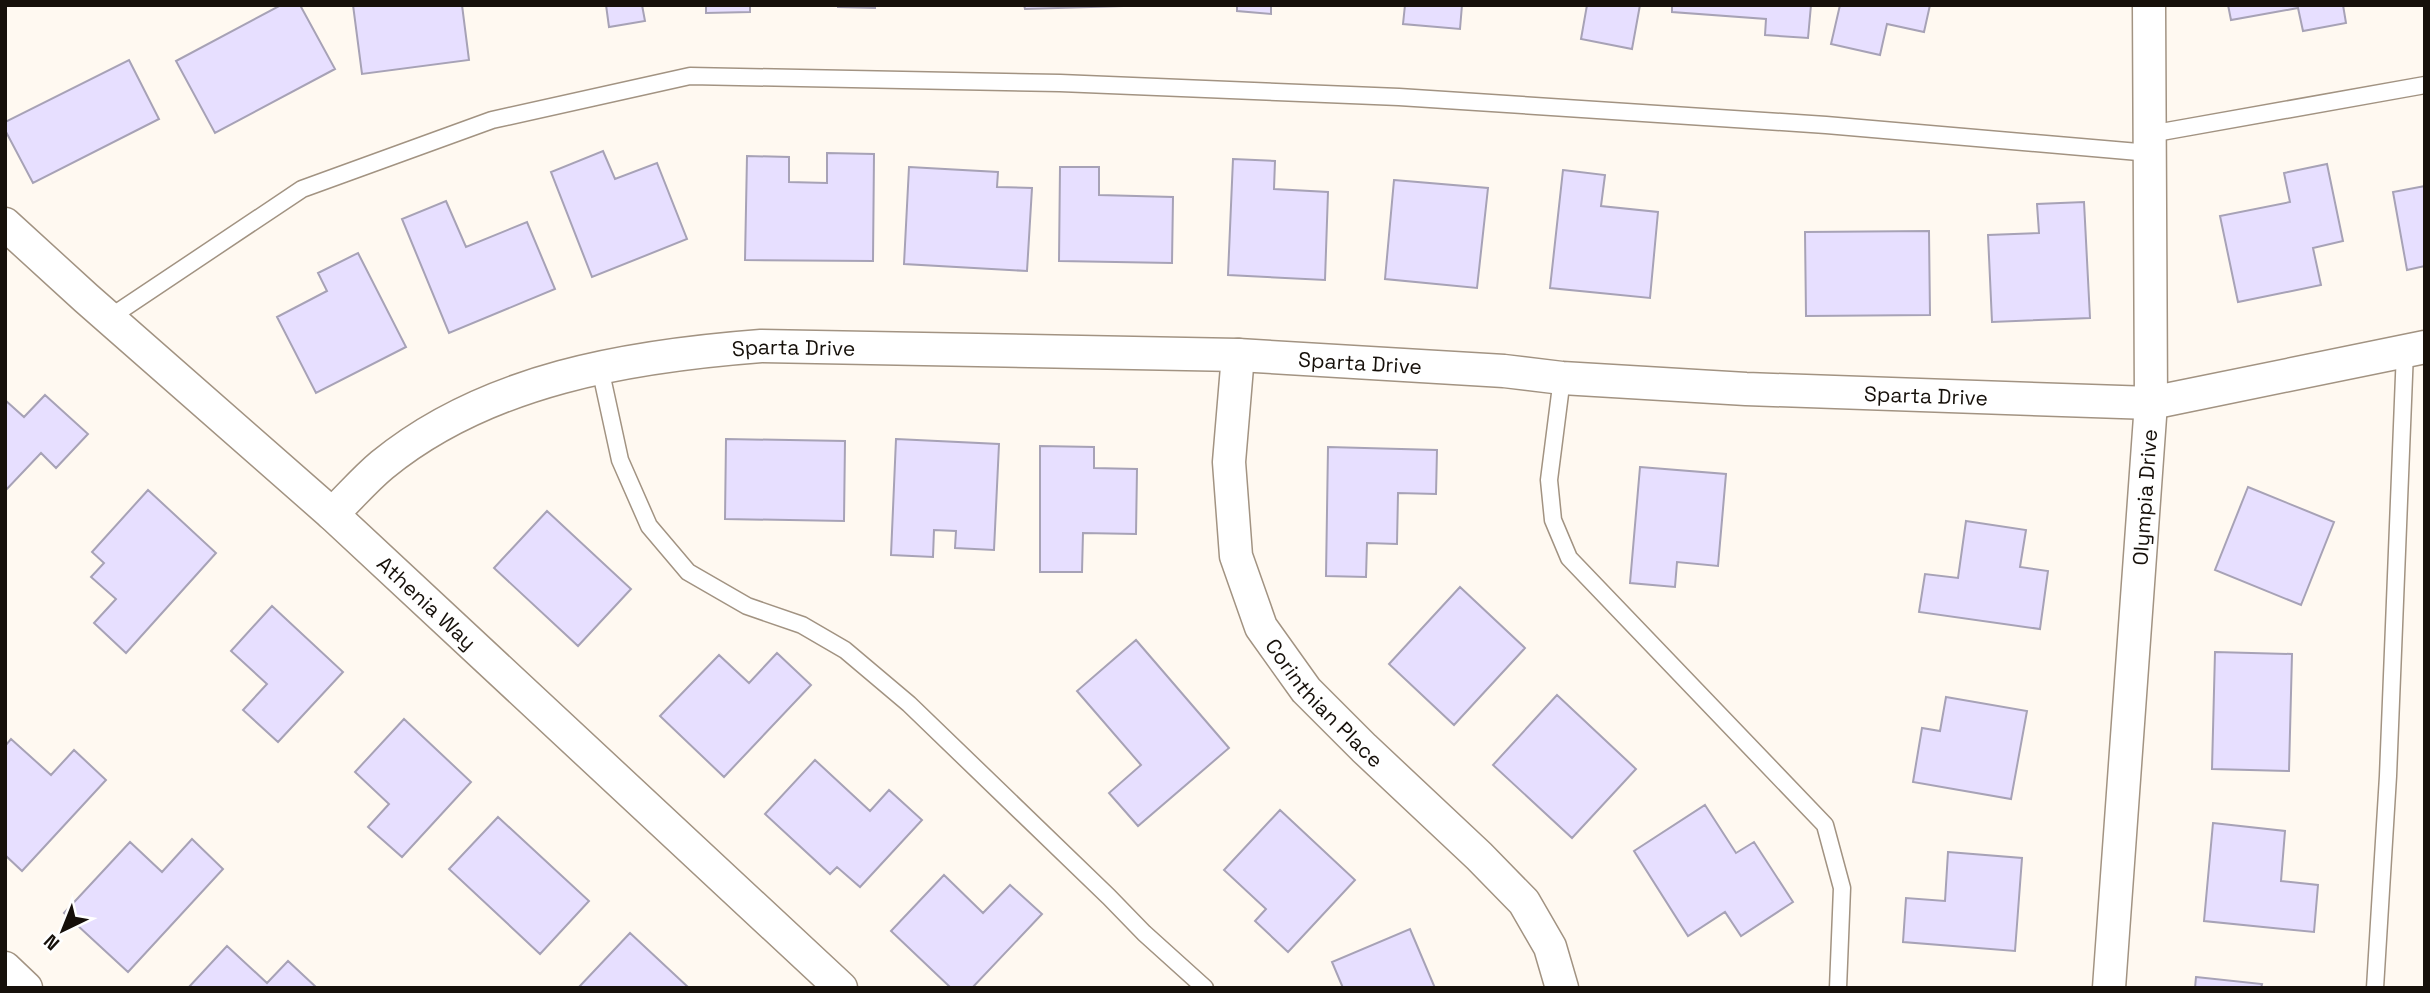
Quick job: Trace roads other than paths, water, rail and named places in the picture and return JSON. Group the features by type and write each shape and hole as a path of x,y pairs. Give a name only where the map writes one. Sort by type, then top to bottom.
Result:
{"street":[{"name":"Olympia Drive","path":"2109,988 2151,403 2149,5"},
{"name":"Athenia Way","path":"5,224 332,514 841,988"},
{"name":"Sparta Drive","path":"332,514 382,465 429,433 475,407 600,368 670,355 761,346 1238,355 1746,389 2151,403 2415,349"},
{"name":"Corinthian Place","path":"1238,355 1228,462 1236,556 1261,626 1306,690 1524,902 1550,947 1562,988"},
{"path":"5,968 26,988"}],"lane":[{"path":"109,318 302,189 492,120 691,76 1060,83 1399,97 2150,144 2425,85"},
{"path":"2375,988 2415,349"},
{"path":"600,368 620,460 649,526 688,572 747,606 802,625 845,650 909,704 1144,933 1205,988"},
{"path":"1562,378 1549,480 1553,520 1569,558 1825,825 1842,888 1838,988"}]}
